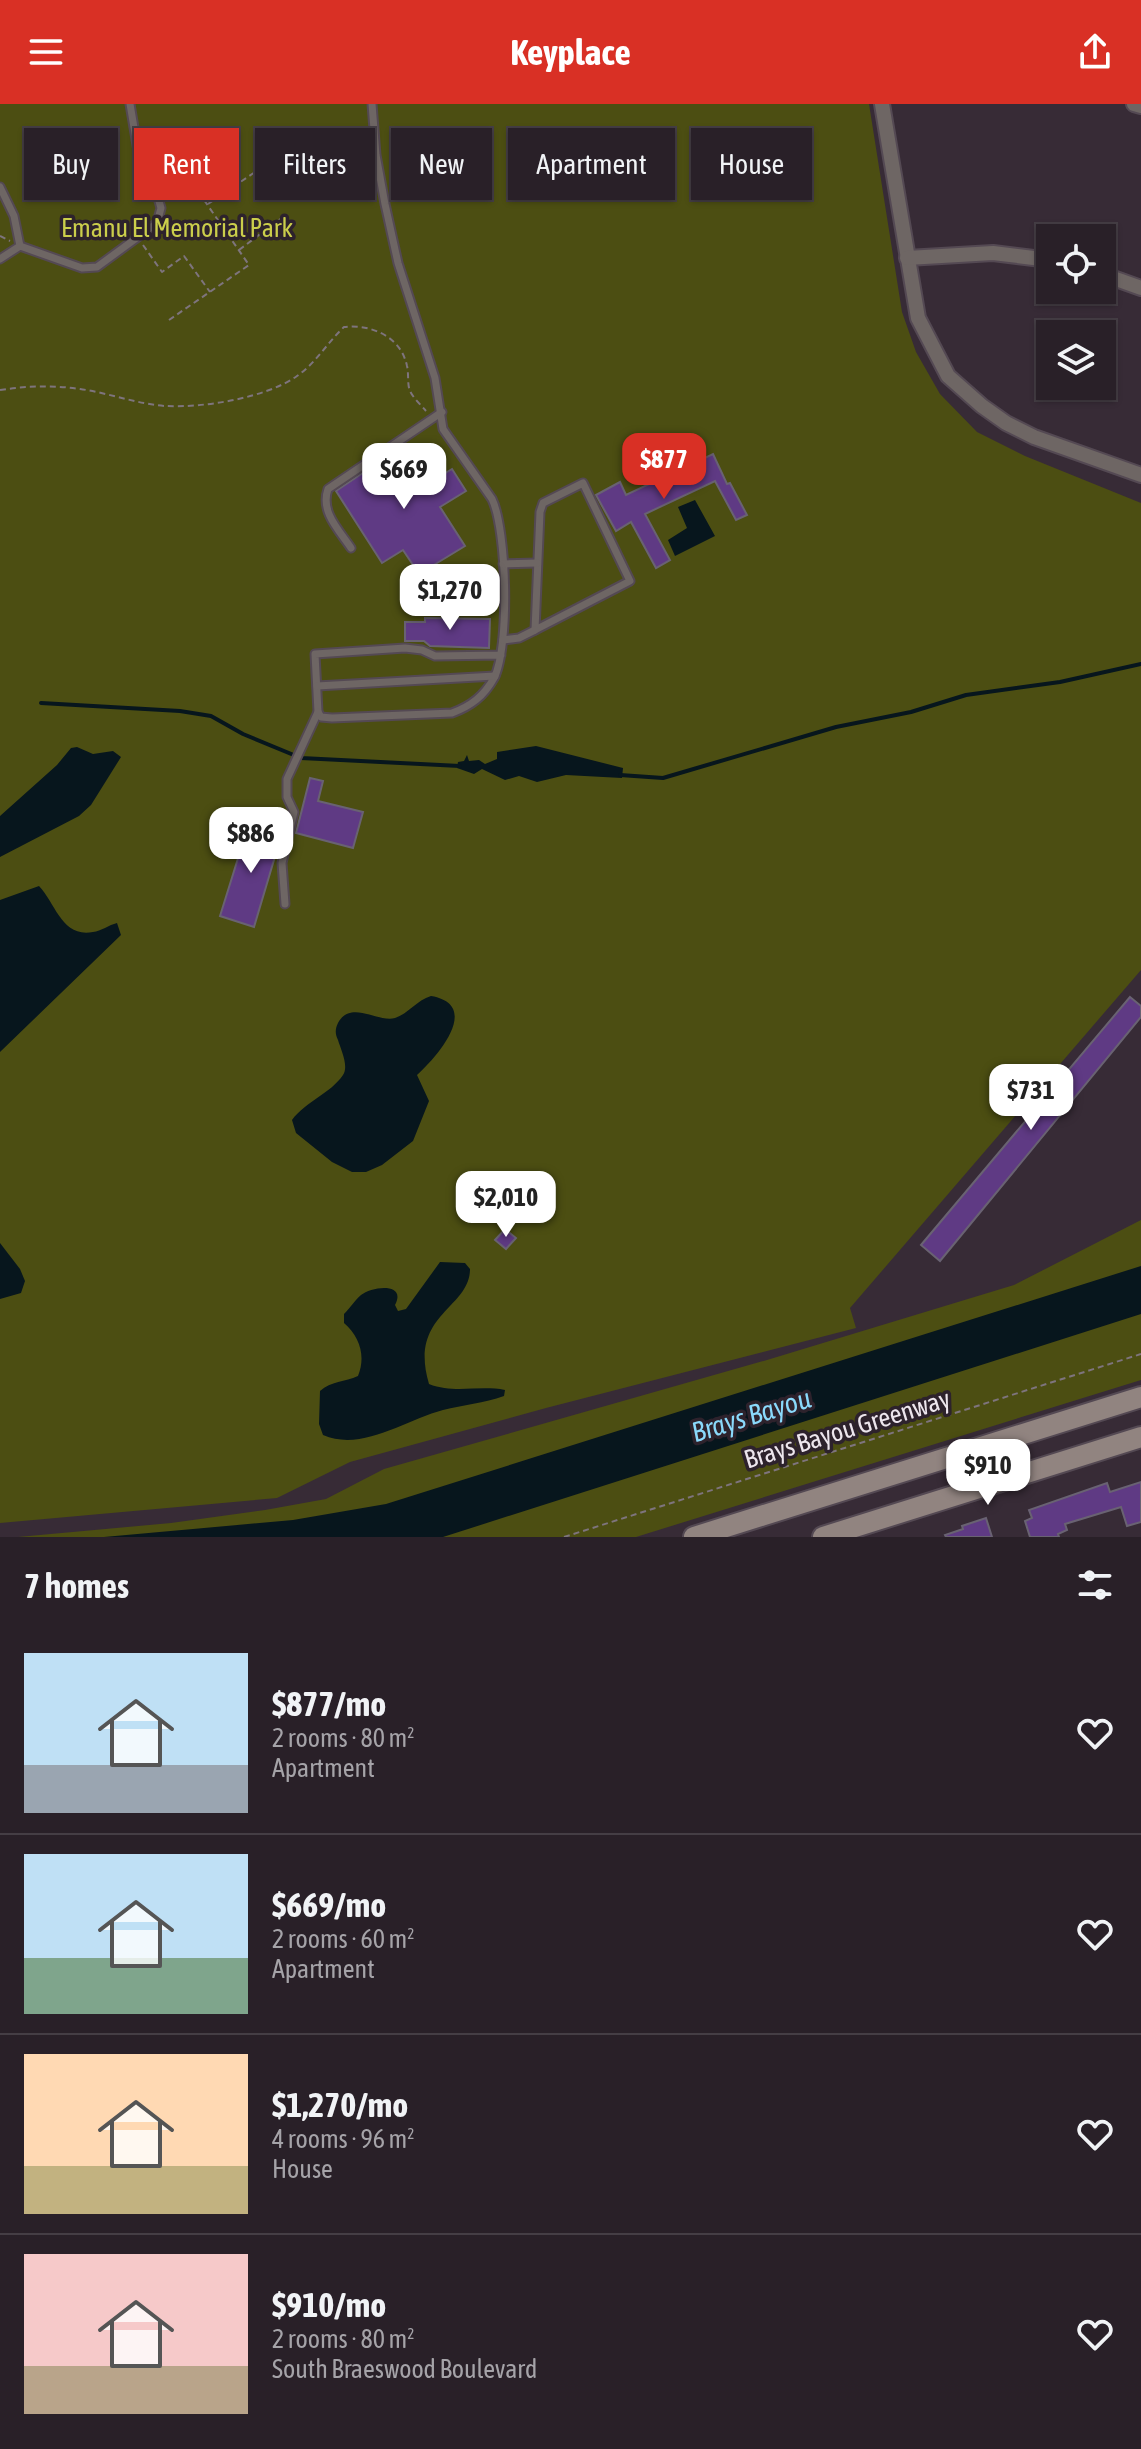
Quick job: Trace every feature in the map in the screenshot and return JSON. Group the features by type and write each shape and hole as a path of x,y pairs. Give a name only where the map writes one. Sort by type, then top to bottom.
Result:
{"main road":[{"path":"694,1537 725,1532 1141,1397"},
{"path":"823,1537 1141,1437"},
{"path":"989,1445 1001,1480"}],"street":[{"path":"882,104 918,318 948,376 1006,423 1034,437 1141,475"},
{"path":"1134,104 1141,106"},
{"path":"907,258 993,253 1036,256"},
{"path":"1116,279 1141,288"}],"lane":[{"path":"20,246 82,268 97,267 157,223 161,205 139,157 130,104"},
{"path":"318,712 321,717 332,718 452,713 469,707 495,676 503,640 503,564 498,512 443,429 435,378 398,263 376,155 372,104"},
{"path":"0,187 14,216 20,246"},
{"path":"0,259 20,246"},
{"path":"351,548 326,510 324,499 328,489 442,412"},
{"path":"503,640 519,638 535,630 630,581 583,483 543,503 538,524 535,630"},
{"path":"503,564 537,563"},
{"path":"285,904 282,863 294,812 287,797 287,779 318,712 315,654 405,648 422,650 435,656 501,655"},
{"path":"317,686 495,676"}],"path":[{"path":"207,205 255,172"},
{"path":"161,205 193,184 249,265 169,320"},
{"path":"238,250 283,217"},
{"path":"137,238 162,272 184,256 210,292"},
{"path":"0,390 29,386 79,389 165,406 217,402 274,388 295,377 314,363 344,327 355,326 384,334 395,342 407,366 410,390 433,418"},
{"name":"Brays Bayou Greenway","path":"564,1537 1141,1354"}],"green space":[{"name":"Emanu El Memorial Park","path":"0,104 869,104 902,312 916,352 940,394 977,432 1025,456 1141,503 1141,970 850,1308 856,1328 350,1462 277,1498 0,1523"},
{"path":"1141,1220 1141,1380 636,1537 18,1537 171,1523 326,1499 384,1469 767,1360 1014,1285"}],"water":[{"path":"695,500 715,536 675,556 668,540 687,528 678,507"},
{"path":"536,746 623,768 622,778 566,775 537,782 519,776 505,780 482,769 474,774 457,768 458,762 464,761 467,755 469,761 479,760 485,764 497,759 497,752"},
{"path":"77,747 93,754 113,751 121,757 91,805 79,816 0,857 0,816 57,765 71,748"},
{"path":"39,886 61,918 74,930 93,932 117,923 121,935 0,1052 0,900"},
{"path":"431,996 446,1001 453,1010 454,1020 451,1032 435,1057 417,1075 429,1101 413,1141 382,1165 366,1172 352,1172 332,1162 296,1133 292,1120 332,1087 345,1071 336,1034 338,1023 343,1016 357,1012 395,1018"},
{"path":"0,1243 20,1269 25,1281 21,1293 0,1299"},
{"path":"440,1262 465,1263 470,1269 461,1294 433,1327 427,1342 425,1361 429,1384 448,1388 505,1390 504,1396 443,1410 368,1437 353,1440 323,1435 319,1424 320,1391 358,1376 360,1369 360,1347 344,1323 344,1314 361,1295 380,1288 396,1292 398,1311 406,1309"},
{"name":"Brays Bayou","path":"1141,1266 1141,1314 443,1537 104,1537 293,1520 386,1504"}],"building":[{"path":"403,446 427,484 452,469 466,491 440,507 465,546 419,574 403,550 382,563 336,491"},
{"path":"713,454 747,515 736,520 715,481 645,514 670,560 656,568 631,522 616,531 596,495 620,482 626,495"},
{"path":"425,618 490,619 489,648 430,646 424,641 405,641 405,622 425,622"},
{"path":"310,778 323,781 318,801 363,812 353,848 296,833"},
{"path":"249,823 282,833 254,927 220,916"},
{"path":"1130,997 1141,1006 1141,1017 940,1261 921,1245"},
{"path":"505,1229 516,1238 506,1249 495,1240"},
{"path":"1141,1482 1141,1522 1127,1526 1121,1507 1065,1524 1067,1530 1058,1534 1059,1537 1030,1537 1025,1521 1032,1518 1029,1510 1107,1483 1110,1492"},
{"path":"986,1518 992,1537 945,1535 963,1529 962,1526"}],"waterway":[{"path":"620,775 663,778 836,727 911,712 966,695 1060,682 1141,664"},
{"path":"41,703 180,711 211,716 243,734 301,758 460,766"}]}
